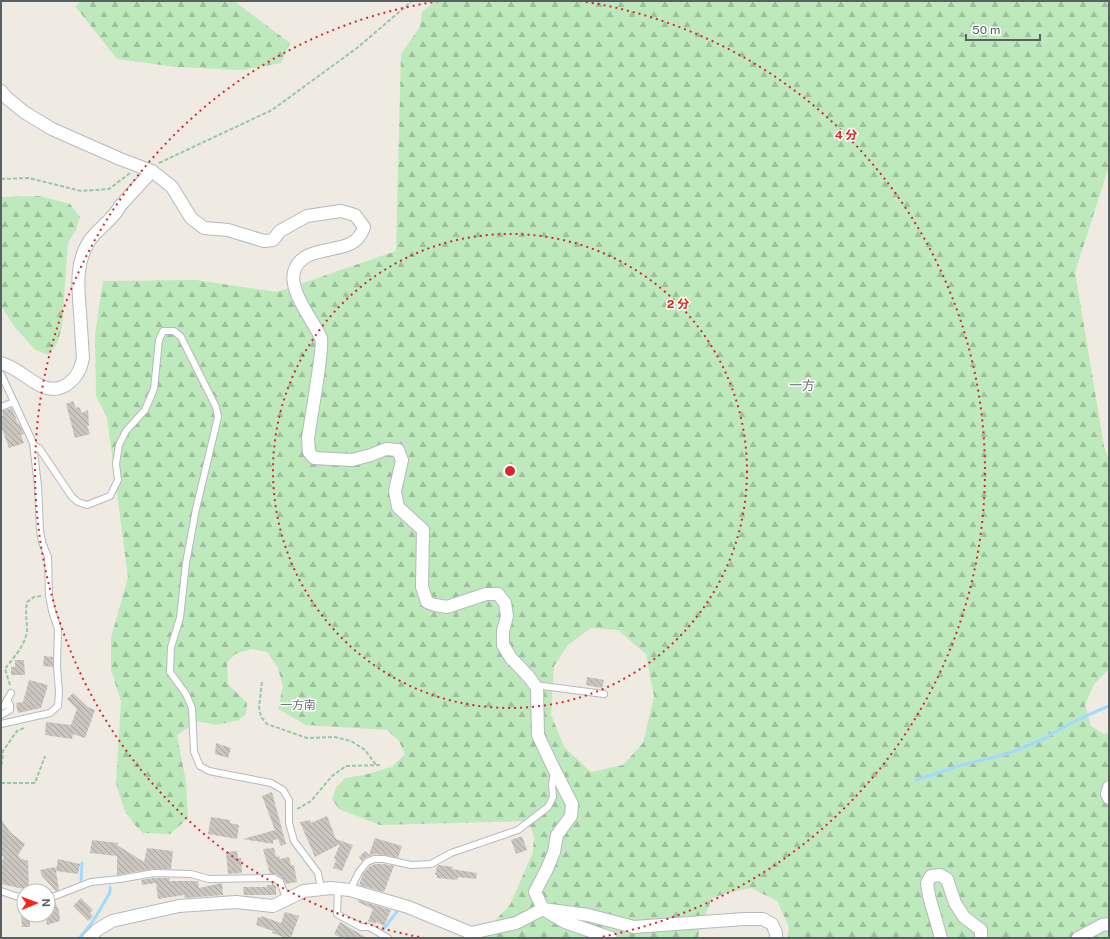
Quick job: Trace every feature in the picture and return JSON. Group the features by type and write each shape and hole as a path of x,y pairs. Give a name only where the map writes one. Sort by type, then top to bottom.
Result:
{"street":[{"path":"1,91 24,112 52,129 120,159 152,171 172,187 191,218 204,228 228,230 264,241 272,240 280,231 307,216 341,211 355,215 364,227 360,236 350,244 310,254 300,262 294,272 296,292 322,340 308,438 309,452 314,458 352,460 386,449 398,450 402,460 395,491 398,507 423,530 422,587 427,602 447,607 486,594 498,594 505,603 507,616 503,631 504,645 511,658 537,688 538,735 572,804 571,816 557,836 554,852 535,892 542,909 565,922 611,938"},
{"path":"1,363 9,365 42,386 50,388 58,388 70,384 78,375 82,367 83,358 78,277 82,254 90,239 105,225 106,221 118,210 152,171"},
{"path":"1109,787 1107,794 1109,798"},
{"path":"941,938 927,883 931,876 940,874 947,879 955,903 964,917 981,930 981,938"},
{"path":"89,938 97,930 112,920 179,906 236,902 274,906 304,891 321,888 344,890 408,907 471,933 516,923 542,909 588,915 634,927 763,919 772,924 776,933 776,938"},
{"path":"1078,938 1102,925 1109,924"}],"lane":[{"path":"34,446 39,448 72,497 78,502 87,505 110,496 118,480 116,464 119,445 126,431 145,410 154,389 159,340 162,331 174,331 181,337 216,407 218,417 196,509 186,563 180,618 172,647 170,672 186,694 192,708 194,752 200,766 209,771 271,783 283,790 289,800 290,823 294,841 318,873 321,888"},
{"path":"1,374 34,446 40,530 42,542 48,558 49,596 58,629 57,666 59,692 58,706 50,713 1,724"},
{"path":"1,407 14,402"},
{"path":"535,685 604,694"},
{"path":"1,707 4,706 12,693"},
{"path":"1,715 10,710 10,705 7,700"},
{"path":"388,938 369,927 361,927 337,914 344,890 360,872 366,862 374,859 384,859 411,865 431,864 452,853 518,830 548,807 553,797 552,784 554,770"},
{"path":"56,895 91,882 154,873 191,874 209,879 274,878 280,882 287,900"},
{"path":"1,891 16,896"}],"path":[{"path":"152,171 158,164 272,110 357,48 412,1"},
{"path":"1,179 29,178 81,191 109,189 132,172"},
{"path":"12,693 5,669 25,641 27,630 26,609 28,602 34,597 49,596"},
{"path":"262,682 259,708 261,717 268,724 307,738 335,737 351,741 365,750 376,765"},
{"path":"1,771 3,750 17,731 29,725"},
{"path":"1,782 35,783 45,756"},
{"path":"289,811 296,810 311,801 332,776 346,766 382,765"}],"green space":[{"path":"82,1 234,1 290,43 281,63 243,70 176,67 117,59 75,6"},
{"path":"435,1 1109,1 1109,166 1075,272 1104,446 1109,460 1109,669 1094,684 1085,705 1091,726 1104,734 1109,733 1109,938 788,938 789,927 777,901 751,888 712,898 699,931 698,938 478,938 510,905 533,852 534,836 528,821 380,825 339,809 332,799 336,788 345,778 364,775 392,767 405,754 399,741 387,730 306,725 278,709 283,686 278,668 267,652 251,649 235,654 227,663 228,684 247,703 246,714 239,720 216,725 198,721 177,735 186,782 188,818 170,834 143,833 134,824 124,809 116,783 121,701 111,670 111,638 128,577 107,417 96,396 95,334 103,281 196,280 277,292 396,251 401,54 420,27 422,12","holes":["591,628 618,630 646,654 654,697 643,743 623,765 591,772 565,748 551,715 554,666 568,645"]},
{"path":"39,196 70,204 80,217 76,230 68,243 62,327 57,344 48,355 34,349 14,326 1,306 1,197"}],"building":[{"path":"73,401 76,408 79,407 82,413 88,410 89,426 87,426 90,434 75,438 66,404"},
{"path":"12,408 18,424 19,423 24,434 21,435 24,443 9,448 1,426 1,416 3,416 2,411"},
{"path":"44,656 53,657 53,667 43,666"},
{"path":"15,660 24,660 25,675 11,675 11,667 15,667"},
{"path":"587,677 604,680 602,688 586,685"},
{"path":"29,680 48,685 41,708 18,713 16,703 23,702"},
{"path":"73,693 88,707 95,710 85,738 73,734 72,739 45,735 46,722 71,725 77,709 67,699"},
{"path":"216,743 231,748 228,758 215,754"},
{"path":"272,792 286,844 281,846 278,839 273,840 273,844 243,839 275,830 262,796"},
{"path":"327,816 336,839 353,845 342,871 333,868 336,860 334,858 340,844 315,857 300,822 310,820 311,823"},
{"path":"211,817 230,820 230,823 239,825 237,839 208,834"},
{"path":"1,819 10,832 25,844 18,855 20,857 19,858 28,861 29,883 16,883 16,887 1,884 1,863 4,857 1,855"},
{"path":"522,836 527,850 516,854 511,840"},
{"path":"375,838 402,846 398,858 374,854 362,861 359,857 365,851 369,855"},
{"path":"92,840 118,843 117,845 144,862 147,848 173,851 171,869 153,869 117,875 117,856 90,853"},
{"path":"274,848 276,857 279,856 280,859 289,857 291,865 294,865 297,882 286,884 283,879 276,874 270,874 263,849"},
{"path":"237,851 238,858 241,858 242,873 228,874 226,852"},
{"path":"58,859 80,864 78,874 56,871 59,890 56,891 56,883 49,883 42,876 40,870 55,867 56,870"},
{"path":"375,864 394,866 384,892 359,885 363,874 370,866"},
{"path":"437,866 453,867 452,869 477,873 476,879 458,877 457,880 437,878 437,875 435,875"},
{"path":"170,878 169,881 198,881 199,888 222,883 223,895 185,898 184,895 158,899 156,883 142,885 141,880"},
{"path":"272,883 277,887 276,895 244,895 243,887 267,887 267,885 272,885"},
{"path":"81,898 93,910 90,913 93,916 88,921 73,906"},
{"path":"358,900 391,910 384,926 376,922 375,924 368,921 373,909 358,902"},
{"path":"56,904 59,911 60,921 56,922"},
{"path":"285,912 299,916 291,938 286,938 272,933 273,931 256,925 258,917 261,918 261,916 281,923"},
{"path":"340,922 367,938 341,938 334,934"},
{"path":"22,923 30,923 30,927 22,927"}],"waterway":[{"path":"916,780 965,764 1007,754 1044,739 1081,718 1109,706"},
{"path":"81,882 82,863"},
{"path":"79,938 100,910 110,892 110,887"},
{"path":"382,931 399,909"}],"district":[{"name":"一方","path":"802,385"},
{"name":"一方南","path":"298,705"}]}
